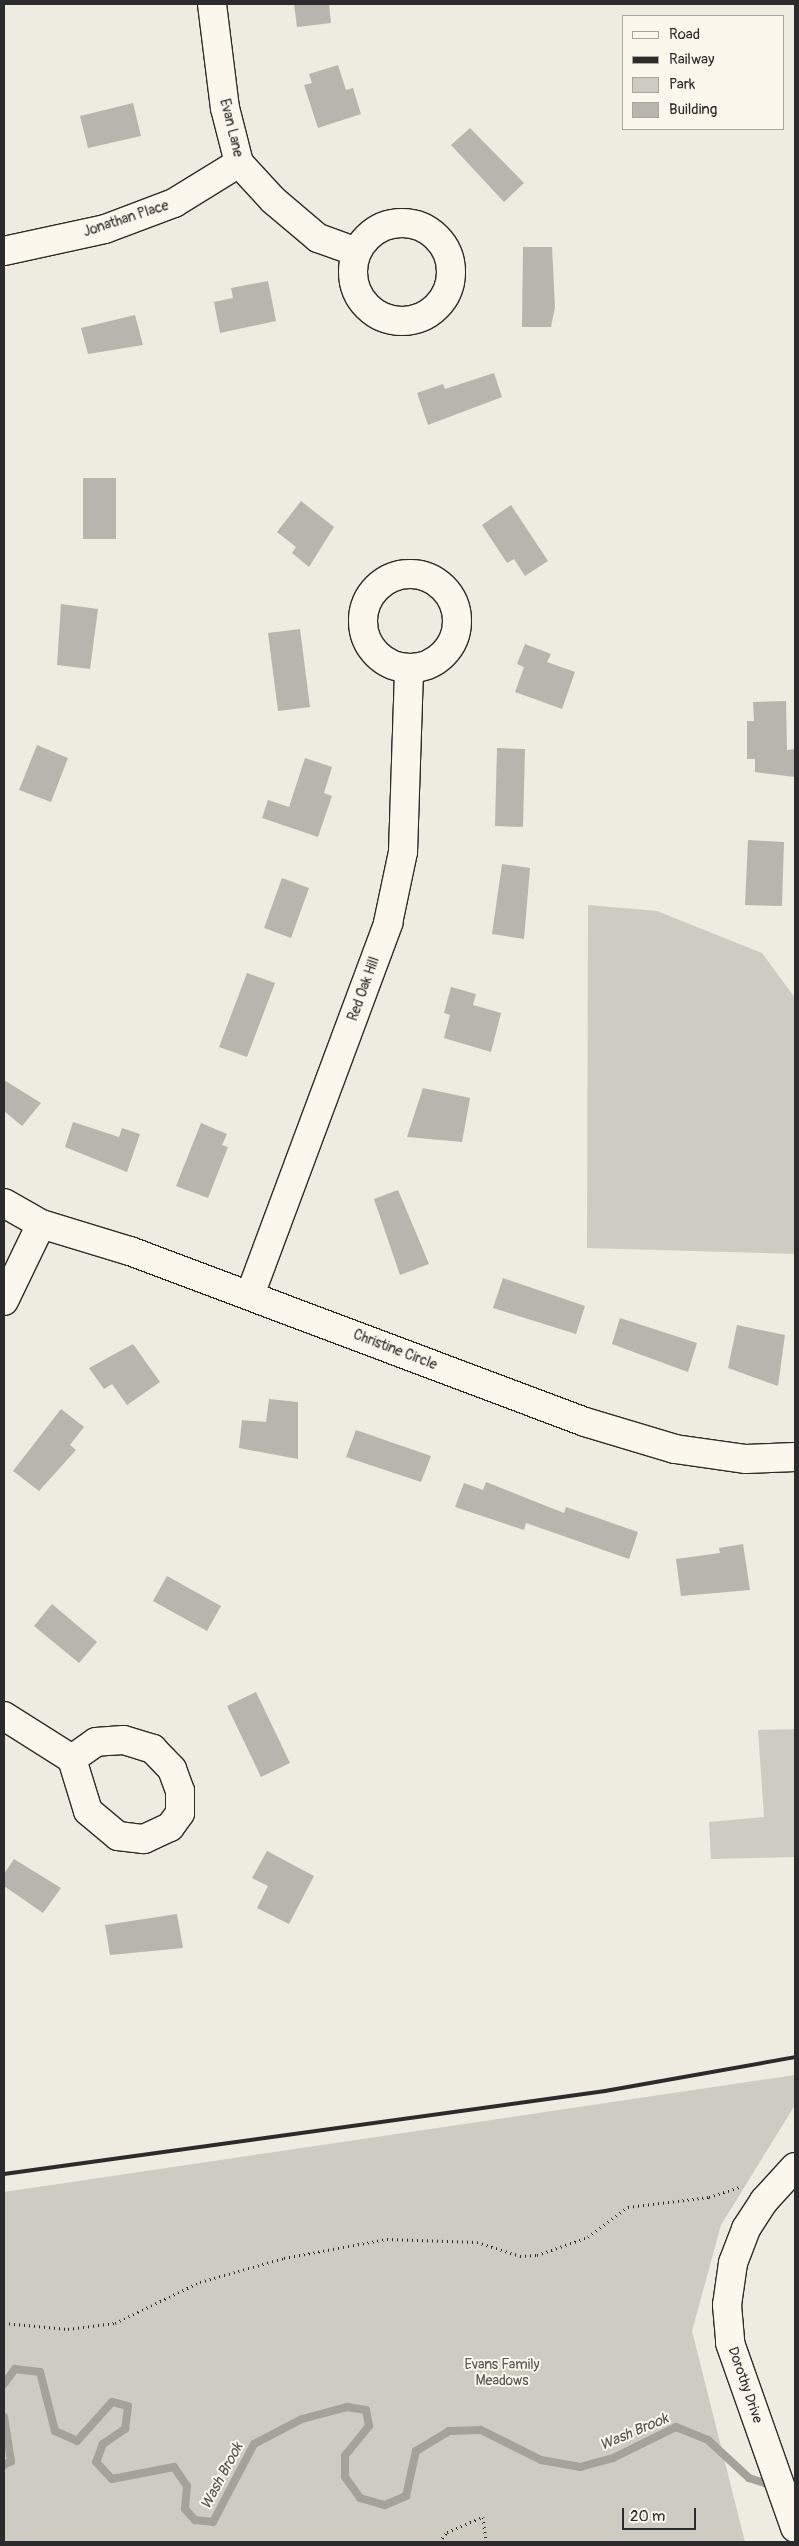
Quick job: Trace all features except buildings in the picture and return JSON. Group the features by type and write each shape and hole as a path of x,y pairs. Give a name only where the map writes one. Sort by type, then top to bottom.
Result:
{"street":[{"name":"Evan Lane","path":"212,4 224,108 239,163 273,200 318,238 357,252"},
{"name":"Jonathan Place","path":"4,251 105,229 174,203 239,163"},
{"name":"Red Oak Hill","path":"250,1295 388,923 402,852 409,669"},
{"name":"Christine Circle","path":"4,1203 41,1224 250,1295 585,1422 675,1449 746,1459 795,1458"},
{"path":"4,1301 41,1224"},
{"path":"4,1716 72,1759"},
{"name":"Dorothy Drive","path":"786,2176 746,2229 733,2263 727,2305 730,2343 793,2520"}],"path":[{"path":"4,2323 68,2329 114,2323 200,2282 284,2258 387,2239 477,2242 512,2254 537,2255 588,2237 628,2206 709,2197 740,2186 786,2176"},
{"path":"439,2542 447,2532 483,2516 486,2542"}],"green space":[{"path":"588,905 657,911 762,953 795,998 795,1254 587,1248"},
{"path":"795,1729 795,1857 711,1859 709,1822 764,1817 758,1730"},
{"name":"Evans Family Meadows","path":"795,2075 795,2105 721,2225 692,2331 745,2542 4,2542 4,2192"}],"waterway":[{"name":"Wash Brook","path":"4,2384 15,2369 40,2372 55,2431 77,2441 112,2402 128,2406 125,2429 103,2444 96,2462 112,2479 174,2467 187,2486 185,2509 195,2520 213,2522 254,2444 302,2419 347,2407 366,2410 369,2426 345,2456 345,2477 360,2498 385,2505 406,2496 416,2451 449,2431 481,2430 541,2460 580,2467 613,2458 676,2427 708,2440 749,2478 774,2486"},
{"name":"Wash Brook","path":"4,2417 11,2461 4,2465"}],"railway":[{"path":"4,2174 605,2091 795,2057"}]}
